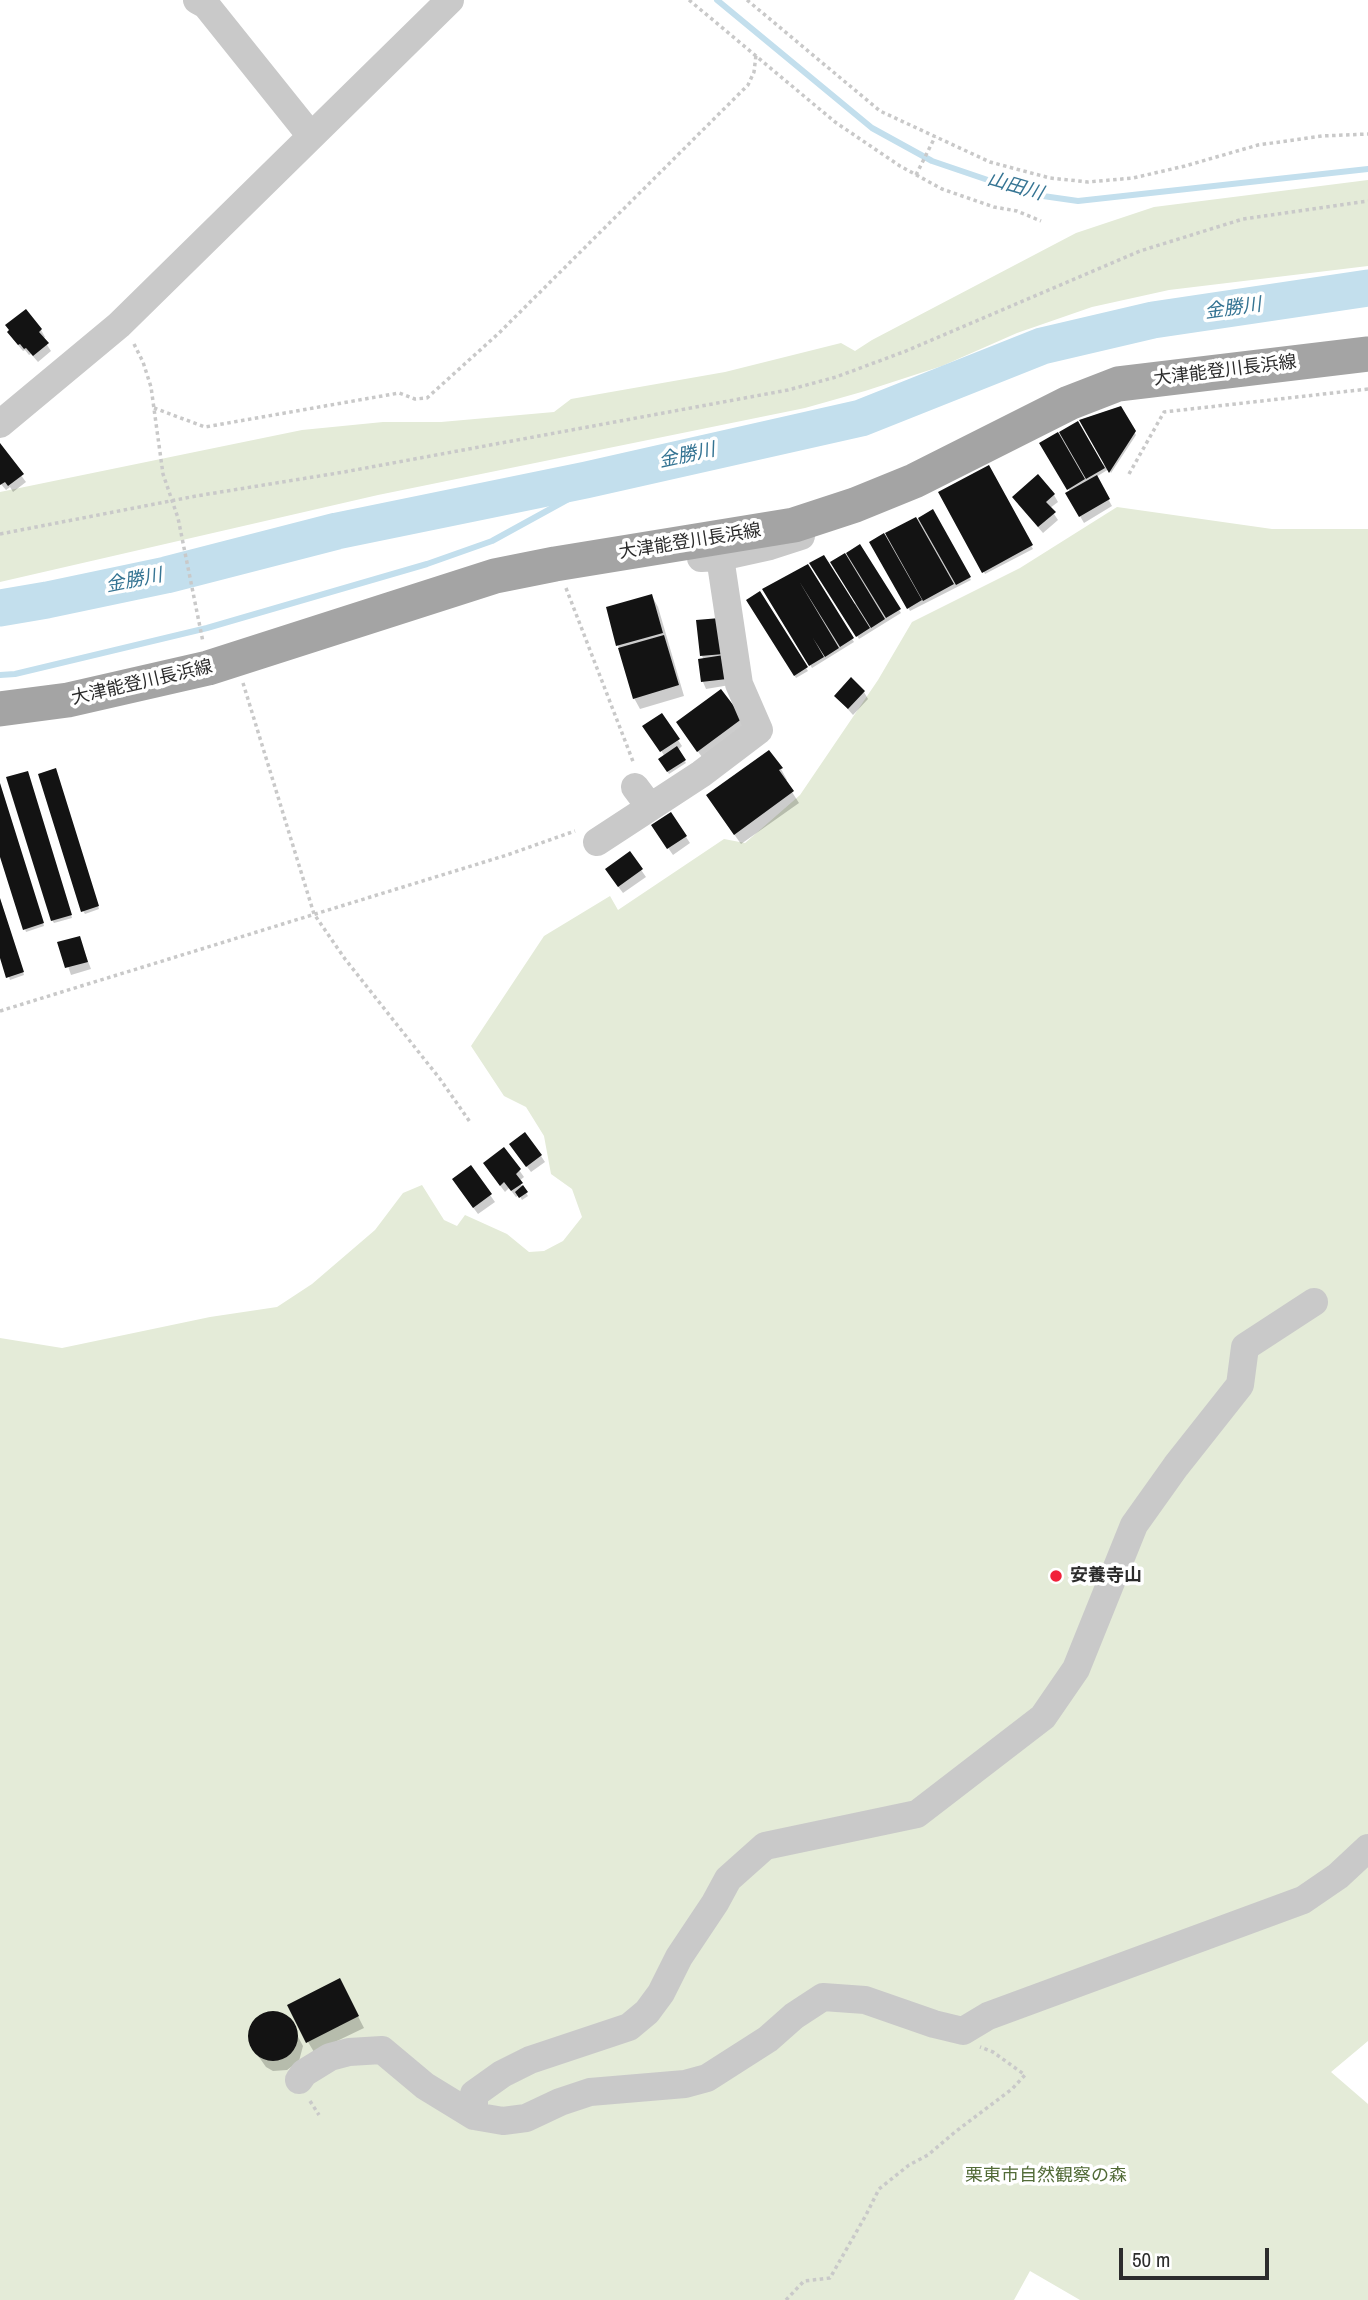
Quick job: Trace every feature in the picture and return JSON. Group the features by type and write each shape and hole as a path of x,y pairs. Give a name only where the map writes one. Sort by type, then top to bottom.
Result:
{"main road":[{"name":"大津能登川長浜線","path":"0,709 68,700 495,576 793,525 827,515 914,481 1069,402 1118,384 1368,354"}],"street":[{"path":"197,0 206,5 311,136"},
{"path":"0,424 122,322 450,0"},
{"path":"663,546 683,559 719,556 770,546 801,535 827,515"},
{"path":"589,834 642,797 701,774 759,730 739,684 719,556"},
{"path":"474,2116 474,2094 502,2074 530,2060 629,2026 647,2012 728,1879 765,1846 917,1814 1043,1717 1076,1669 1134,1525 1176,1465 1240,1385 1245,1347 1314,1302"},
{"path":"299,2080 304,2073 330,2057 349,2052 382,2050 425,2086 474,2116 503,2121 526,2118 590,2092 685,2084 707,2078 768,2039 794,2016 823,1997 865,2000 963,2031 988,2016 1303,1900 1338,1876 1368,1847"}],"path":[{"path":"689,0 835,122 942,189 1017,211 1041,221"},
{"path":"747,0 880,111 990,163 1051,178 1088,182 1146,175 1258,145 1322,136 1368,134"},
{"path":"154,408 205,427 399,393 415,399 428,398 499,333 748,85 754,72 756,55"},
{"path":"917,172 935,137"},
{"path":"0,534 788,390 836,377 906,351 1140,251 1243,219 1368,201"},
{"path":"122,322 143,362 151,387 163,474 221,656 314,914 345,959 440,1079 470,1122"},
{"path":"1129,474 1164,412 1368,388"},
{"path":"555,564 641,783 642,797"},
{"path":"0,1011 571,834 589,834"},
{"path":"786,2300 804,2281 830,2278 879,2189 909,2165 928,2155 1012,2089 1025,2075 993,2052 966,2042 963,2031"}],"green space":[{"path":"1368,180 1368,266 1169,290 1092,307 1017,333 942,366 805,408 378,495 0,582 0,492 302,430 383,422 441,422 554,412 571,399 725,372 841,343 855,351 1076,233 1154,207"},
{"name":"栗東市自然観察の森","path":"1117,507 1272,529 1368,529 1368,2041 1331,2072 1368,2104 1368,2300 1080,2300 1030,2271 1014,2300 0,2300 0,1338 62,1348 210,1317 277,1307 312,1284 375,1230 403,1193 422,1185 444,1220 457,1226 465,1215 507,1234 529,1252 544,1251 563,1241 582,1217 572,1189 551,1174 544,1136 526,1107 504,1096 471,1046 544,936 610,896 618,910 724,839 745,843 800,795 878,680 912,622 1020,568"}],"building":[{"path":"26,309 42,329 39,332 49,343 33,356 26,348 18,345 7,332 9,330 5,325"},
{"path":"1121,406 1136,431 1109,473 1079,420"},
{"path":"1078,421 1105,468 1086,479 1059,432"},
{"path":"1058,432 1085,479 1067,490 1039,443"},
{"path":"0,443 24,474 8,486 5,482 0,485"},
{"path":"989,465 1033,545 982,573 938,492"},
{"path":"1038,474 1055,494 1046,502 1056,512 1038,527 1012,497"},
{"path":"1097,475 1110,499 1079,517 1065,493"},
{"path":"933,509 971,577 956,585 918,518"},
{"path":"916,517 954,584 923,601 885,533"},
{"path":"884,533 922,600 907,609 869,542"},
{"path":"860,544 901,609 886,618 846,553"},
{"path":"845,553 885,619 871,628 830,562"},
{"path":"824,555 870,628 856,637 809,563"},
{"path":"808,564 854,638 840,647 799,581 839,648 825,657 813,638 824,657 809,666 762,589"},
{"path":"760,591 808,667 794,676 746,600"},
{"path":"652,594 663,633 616,646 606,607"},
{"path":"720,618 724,654 700,656 696,620"},
{"path":"664,635 679,685 633,699 618,648"},
{"path":"724,655 727,679 701,682 698,659"},
{"path":"851,677 865,691 848,709 834,696"},
{"path":"721,689 743,718 697,752 676,722"},
{"path":"662,713 680,739 660,752 642,726"},
{"path":"677,746 686,760 667,772 658,759"},
{"path":"769,750 783,768 779,770 794,791 734,835 706,795"},
{"path":"56,768 99,906 81,912 38,774"},
{"path":"28,771 72,915 51,921 6,777"},
{"path":"0,783 44,923 23,930 0,857"},
{"path":"671,812 687,836 667,849 651,825"},
{"path":"630,851 643,869 618,887 605,869"},
{"path":"0,898 24,972 6,978 0,958"},
{"path":"80,936 88,962 65,968 57,942"},
{"path":"525,1132 542,1155 526,1167 509,1144"},
{"path":"504,1147 521,1169 516,1174 523,1183 511,1191 504,1182 500,1186 483,1163"},
{"path":"471,1165 492,1194 473,1208 452,1179"},
{"path":"523,1185 528,1192 519,1198 515,1192"},
{"path":"340,1978 359,2016 306,2043 287,2005"},
{"path":"273,2011 290,2019 298,2036 290,2053 273,2061 256,2053 248,2036 256,2019"}],"waterway":[{"name":"山田川","path":"717,0 872,128 932,161 1029,194 1078,201 1368,169"},
{"name":"金勝川","path":"0,608 166,575 337,531 586,480 861,418 1042,346 1153,320 1368,288"},
{"path":"0,675 15,674 207,628 427,564 492,541 614,474"}],"place":[{"name":"安養寺山","path":"1056,1576"}]}
